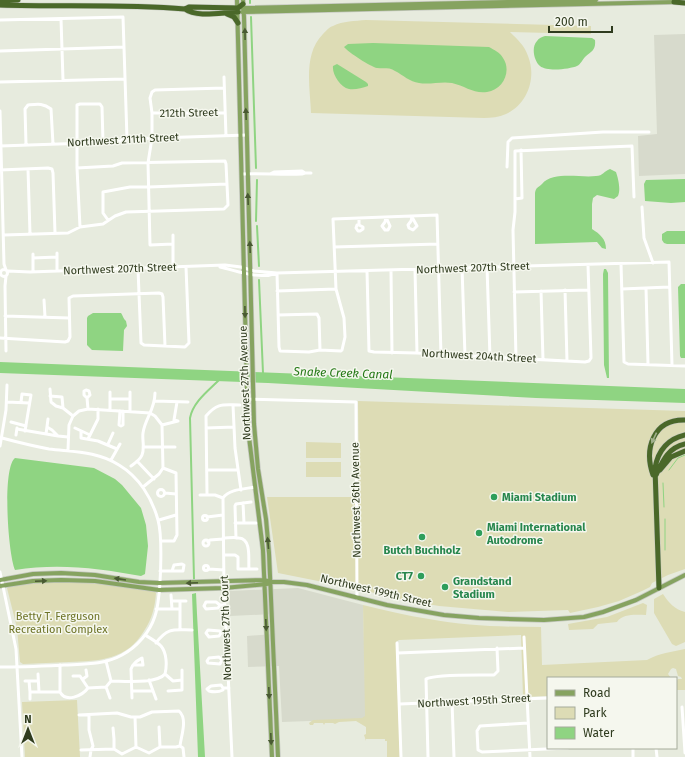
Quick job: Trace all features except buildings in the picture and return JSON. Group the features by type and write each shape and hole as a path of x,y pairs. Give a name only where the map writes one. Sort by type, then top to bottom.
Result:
{"highway":[{"path":"0,1 18,0"},
{"path":"674,2 685,2"},
{"path":"0,5 128,5 185,9 191,12 226,13 242,7"},
{"path":"185,9 189,7 242,7"},
{"path":"226,13 234,17 238,23"},
{"path":"656,483 651,468 650,450 653,438 659,429 665,424 676,420 685,420"},
{"path":"659,588 656,476 654,468 658,455 664,446 674,439 685,435"},
{"path":"656,476 665,456 672,449 685,444"},
{"path":"656,476 671,457 685,451"}],"main road":[{"path":"238,0 242,7 322,8 474,7 674,2"},
{"path":"322,8 596,0"},
{"path":"474,7 481,3"},
{"name":"Northwest 27th Avenue","path":"242,7 238,23 247,399 251,457 260,519 265,586 272,757"},
{"name":"Northwest 27th Avenue","path":"242,7 245,56 253,386 257,457 266,519 271,582 278,757"},
{"path":"239,48 243,50 245,56"},
{"path":"240,88 246,93 240,98"},
{"path":"244,224 249,224"},
{"path":"251,457 257,457"},
{"path":"260,519 266,519"},
{"name":"Northwest 199th Street","path":"1,580 33,574 67,573 159,583 264,580 271,582 307,584 357,598 444,615 479,618 544,620 584,617 603,612 636,600 685,575"},
{"path":"1,586 33,581 61,580 94,581 158,590 265,586 271,582"},
{"path":"267,652 271,655 274,663"}],"street":[{"path":"0,20 123,17 127,139"},
{"path":"61,19 63,80"},
{"path":"0,51 124,47"},
{"path":"224,77 226,136"},
{"path":"0,82 125,79"},
{"path":"173,244 150,245 148,162 152,138 152,113 150,98 152,92 155,90 224,88"},
{"path":"26,144 25,109 28,105 38,104 46,105 51,109 52,144"},
{"path":"80,227 76,143 77,105 100,104 102,107 103,142"},
{"path":"0,111 6,351"},
{"name":"212th Street","path":"152,113 225,113"},
{"path":"507,166 508,142 512,138 603,132 649,132"},
{"name":"Northwest 211th Street","path":"1,146 117,142 127,139 247,135"},
{"path":"516,358 513,266 515,199 514,152 516,150 632,146 634,197"},
{"path":"515,199 522,198 521,150"},
{"path":"4,235 68,233 80,227 103,224 108,220 126,212 224,209 228,205 225,161 122,162 114,166 77,168"},
{"path":"1,170 48,168 52,170 54,183 55,234"},
{"path":"28,169 30,234"},
{"path":"242,174 269,174 274,172 302,171 305,173 311,173"},
{"path":"108,220 103,213 103,192 130,187 227,184"},
{"path":"642,207 644,238 653,263"},
{"path":"277,273 278,347 280,350 309,352 320,350 342,350 345,337 344,318 336,289 334,219 437,215 441,355"},
{"path":"359,218 359,224"},
{"path":"173,235 173,268"},
{"path":"334,247 438,244"},
{"path":"33,272 33,256 57,255 57,271"},
{"name":"Northwest 207th Street","path":"4,273 217,266 251,272 277,273 669,262 669,287"},
{"path":"622,264 624,362 628,364 685,366"},
{"path":"514,292 588,290 588,265"},
{"path":"138,269 140,340 142,344 185,347 188,346 186,267"},
{"path":"462,267 465,356"},
{"path":"487,267 490,357"},
{"path":"415,270 417,353"},
{"name":"Northwest 204th Street","path":"367,271 369,350 374,352 585,362 590,361 588,290"},
{"path":"391,271 392,353"},
{"path":"622,289 669,287 672,365"},
{"path":"646,288 648,364"},
{"path":"277,291 336,289"},
{"path":"565,290 567,361"},
{"path":"541,291 543,360"},
{"path":"0,338 65,342 68,341 70,337 69,298 73,296 158,293 162,294 163,297 165,346"},
{"path":"44,300 45,317"},
{"path":"278,315 317,314 319,318 320,350"},
{"path":"5,316 69,318"},
{"path":"0,446 7,402 8,385"},
{"path":"50,389 51,402 56,406 63,408 73,416"},
{"path":"110,392 110,410"},
{"path":"130,392 130,411"},
{"path":"131,466 143,453 143,432 155,401 154,393"},
{"path":"21,402 22,394 31,395 25,431"},
{"path":"50,396 62,397 63,408"},
{"path":"87,398 88,409"},
{"path":"110,399 130,399"},
{"path":"247,399 254,399"},
{"name":"Northwest 26th Avenue","path":"254,399 356,402 357,598"},
{"path":"155,401 188,402"},
{"path":"7,402 29,403"},
{"path":"162,425 178,422 174,420 177,402"},
{"path":"208,494 206,416 215,407 220,405 240,405"},
{"path":"233,405 234,448 241,490"},
{"path":"68,450 68,437 73,416 80,411 88,409 150,413 155,416 162,425 162,468 159,474 143,487"},
{"path":"88,439 98,419 98,410"},
{"path":"46,434 48,419"},
{"path":"11,422 26,426"},
{"path":"16,435 18,424"},
{"path":"47,427 58,436"},
{"path":"206,428 234,427"},
{"path":"75,428 90,435"},
{"path":"17,429 68,437"},
{"path":"81,431 81,438 108,444 117,449"},
{"path":"108,444 113,433"},
{"path":"0,667 96,664 118,657 131,650 145,635 155,616 160,571 161,541 159,520 150,498 143,487 127,471 111,460 91,453 50,449 2,438"},
{"path":"111,460 120,444"},
{"path":"143,447 175,447"},
{"path":"137,461 154,479"},
{"path":"161,541 174,541 177,536 178,526 176,515 176,473 162,468"},
{"path":"207,470 238,470"},
{"path":"200,494 215,495 223,498 231,492 255,488"},
{"path":"164,493 176,494"},
{"name":"Northwest 27th Court","path":"223,498 224,588 232,757"},
{"path":"236,538 235,506 236,504 251,502"},
{"path":"243,503 244,523"},
{"path":"159,520 176,515"},
{"path":"207,517 223,515"},
{"path":"235,523 256,523"},
{"path":"208,542 210,540 241,538 248,544 248,569"},
{"path":"224,555 236,555 238,557 238,569 257,568"},
{"path":"209,569 224,570"},
{"path":"160,571 172,571"},
{"path":"0,572 1,586 13,634 17,667 22,757"},
{"path":"171,595 172,610"},
{"path":"172,601 186,601"},
{"path":"180,601 180,630"},
{"path":"220,605 218,608 206,609 204,605 206,602 216,602 220,605 225,605"},
{"path":"156,609 180,609"},
{"path":"156,643 162,634 167,631 192,630"},
{"path":"221,633 219,630 207,630 206,633 209,637 219,636 221,633 226,632"},
{"path":"111,681 158,679 165,674 166,659 162,648 145,635"},
{"path":"524,637 530,757"},
{"path":"397,643 402,757"},
{"path":"398,654 497,648 524,648"},
{"path":"428,757 426,679 428,677 496,673 498,671 497,648"},
{"path":"222,660 227,660"},
{"path":"106,661 111,681"},
{"path":"60,665 60,692 63,696 77,697 88,688 106,687 111,681"},
{"path":"132,698 131,669 133,665"},
{"path":"83,679 87,676 86,670"},
{"path":"168,691 182,690 182,670"},
{"path":"38,674 39,692"},
{"path":"165,674 173,681 174,690"},
{"path":"73,676 80,676 88,688"},
{"path":"149,680 156,699"},
{"path":"173,681 182,680"},
{"path":"25,681 38,681"},
{"path":"29,681 30,699"},
{"path":"223,688 223,690 218,692 210,692 207,689 211,686 221,685 223,688 229,688"},
{"path":"106,687 110,698"},
{"path":"132,691 152,691"},
{"path":"30,692 60,692"},
{"name":"Northwest 195th Street","path":"400,704 547,698"},
{"path":"452,702 454,757"},
{"path":"682,707 685,753"},
{"path":"80,715 117,714 140,717 152,712 181,712 183,722 180,746 183,748 184,757"},
{"path":"89,715 89,730 93,746 90,757"},
{"path":"135,717 136,747"},
{"path":"528,723 480,726 477,730 478,750 482,752 548,749"},
{"path":"159,726 160,746"},
{"path":"113,728 114,749"},
{"path":"149,753 160,746 180,746"},
{"path":"136,747 149,753 152,757"},
{"path":"80,750 114,749 122,755 136,747"}],"shaded area":[{"path":"685,34 685,174 639,176 638,136 657,134 654,35"},
{"path":"298,588 363,605 366,719 282,722 279,666 248,667 247,636 274,634 274,614 230,616 229,591"}],"green space":[{"path":"366,20 591,26 591,34 510,32 527,52 530,64 531,82 525,97 520,104 513,110 501,116 484,118 311,113 309,71 310,61 317,42 328,29 337,24"},
{"name":"Miami International Autodrome","path":"358,401 685,411 685,569 668,575 652,583 650,587 619,601 570,613 568,610 508,612 439,606 278,573 267,497 359,497"},
{"path":"306,442 341,443 341,458 306,458"},
{"path":"306,462 341,462 341,477 306,477"},
{"name":"Betty T. Ferguson Recreation Complex","path":"42,582 86,582 154,591 156,593 154,608 149,622 137,641 121,653 111,657 91,661 23,664 20,662 17,628 7,588 9,586"},
{"path":"663,594 672,605 685,612 685,642 676,646 672,644 654,613 654,599"},
{"path":"643,603 647,605 646,615 626,616 617,622 598,624 593,629 569,630 568,624 607,617"},
{"path":"363,605 412,616 471,625 541,627 542,665 647,660 661,654 685,649 685,690 677,690 677,680 682,679 678,676 676,669 673,668 668,674 670,677 547,677 547,696 523,697 521,635 399,640 396,642 400,757 387,757 387,741 385,741 385,739 366,739 366,741 364,735 366,734 366,727 356,721 339,722 335,724 325,723 324,725 323,723 314,723 313,725 310,725 309,723 313,720 362,718 365,716"},
{"path":"77,700 80,757 25,757 22,702"}],"water":[{"path":"545,36 592,38 595,40 595,46 577,66 564,69 543,68 536,61 534,47 539,39"},
{"path":"373,43 489,47 497,51 502,56 506,63 506,74 498,88 487,92 474,91 452,83 419,83 410,80 391,69 374,67 355,56 344,47 348,44"},
{"path":"337,64 366,82 368,86 358,89 349,89 343,86 337,80 334,73 333,66"},
{"path":"610,169 617,174 619,187 618,196 614,199 597,195 593,198 592,204 592,229 602,237 605,242 606,249 602,248 597,242 535,244 535,193 537,188 547,180 560,176 598,176"},
{"path":"685,179 685,202 671,203 645,201 644,184 646,180"},
{"path":"667,231 685,231 685,244 664,243 662,240 662,234"},
{"path":"604,269 606,269 608,273 609,378 607,378 604,365"},
{"path":"681,284 685,284 685,358 681,358 680,356 678,287"},
{"path":"93,313 121,313 127,326 124,330 123,351 92,350 87,345 87,318"},
{"name":"Snake Creek Canal","path":"0,362 685,389 685,403 536,398 268,383 0,373"},
{"path":"15,458 94,468 115,479 122,485 141,508 146,525 148,546 145,574 141,576 78,567 46,567 15,570 12,561 8,530 7,494 11,465"},
{"path":"196,593 205,757 198,757 192,594"}],"waterway":[{"path":"251,17 256,168"},
{"path":"256,221 257,180"},
{"path":"257,226 259,266"},
{"path":"259,280 263,373"},
{"path":"194,579 190,418 194,407 219,380"},
{"path":"669,470 678,458 685,455"},
{"path":"663,483 664,507"},
{"path":"665,519 665,550"}],"place":[{"name":"Miami Stadium","path":"494,497"},
{"name":"Miami International Autodrome","path":"479,533"},
{"name":"Butch Buchholz","path":"422,537"},
{"name":"CT7","path":"421,576"},
{"name":"Grandstand Stadium","path":"445,587"}]}
